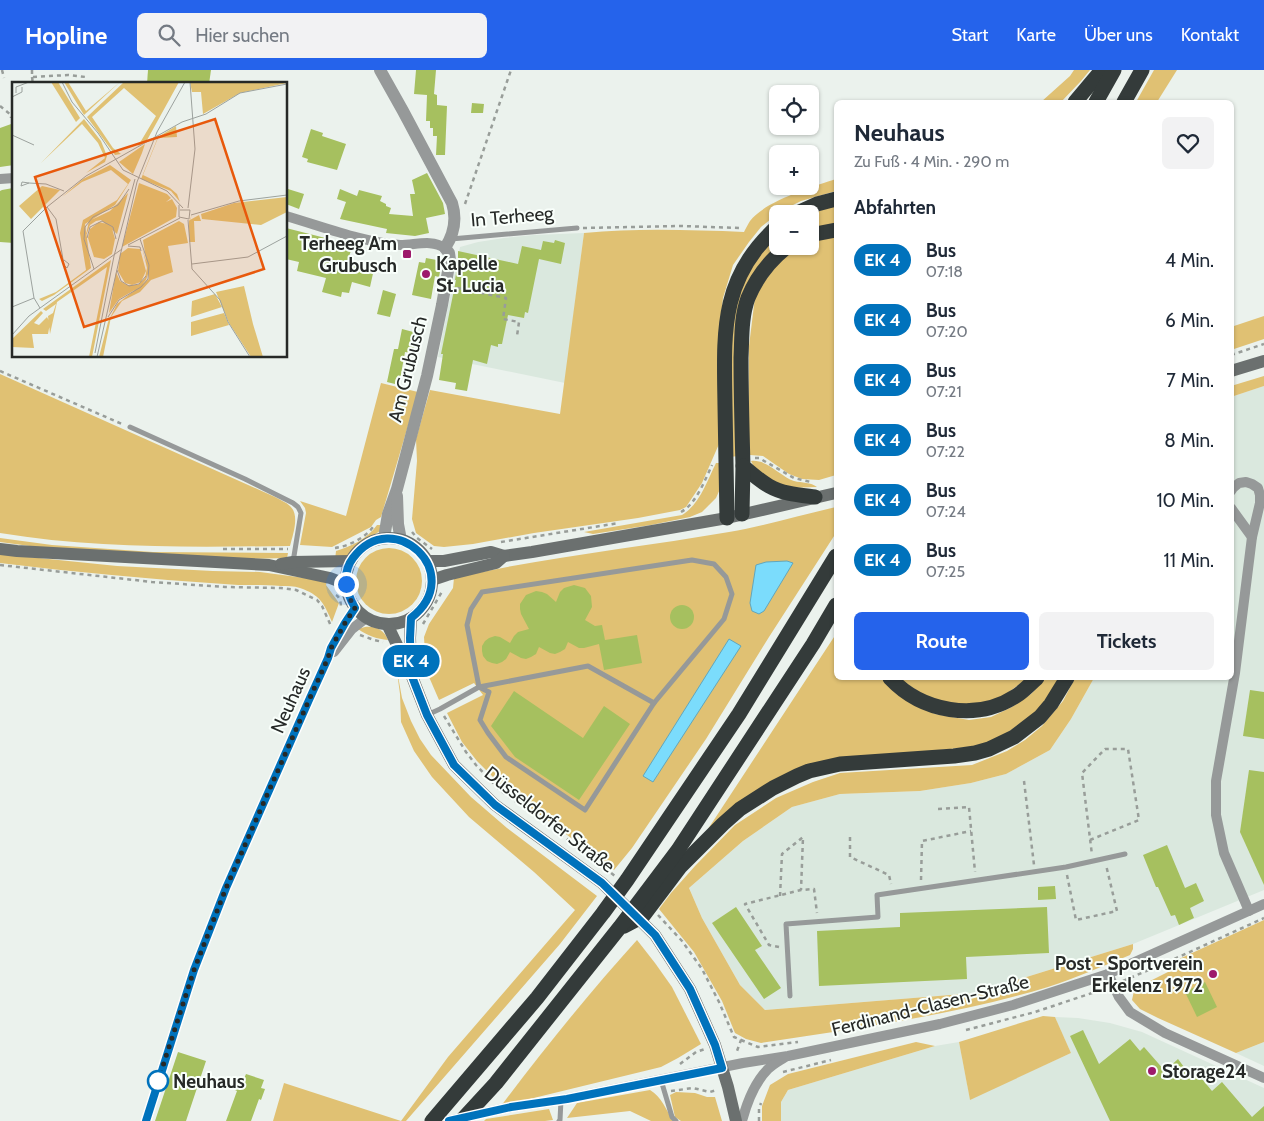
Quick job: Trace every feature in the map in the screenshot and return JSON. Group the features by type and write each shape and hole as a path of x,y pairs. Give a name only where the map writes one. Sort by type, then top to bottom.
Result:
{"highway":[{"path":"1077,100 1102,70"},
{"path":"1097,100 1114,70"},
{"path":"1125,100 1142,70"},
{"path":"815,205 834,200"},
{"path":"819,233 834,230"},
{"path":"727,518 725,349 728,308 746,262 769,235"},
{"path":"742,514 742,323 748,298 762,271 777,255"},
{"path":"743,463 767,486 792,494 815,497"},
{"path":"440,1118 537,998 627,880 739,714 834,559"},
{"path":"461,1121 496,1083 620,927 643,916 649,898 683,842 813,644 834,608"},
{"path":"892,680 918,699 944,709 964,711 983,709 1003,703 1018,695 1034,680"},
{"path":"649,898 740,809 785,781 809,771 840,764 954,756 989,749 1014,737 1040,717 1051,704 1066,680"}],"main road":[{"path":"1234,370 1264,361"},
{"path":"427,561 444,561 491,552 504,556 727,518 834,493"},
{"path":"384,538 401,540 416,548 427,561 432,580 430,591 420,611 411,618 400,623 387,624 376,622 366,618 355,608 349,597 346,572 350,561 359,550 370,542 384,538"},
{"path":"0,549 269,565 330,578 346,584"},
{"path":"432,580 496,563 504,556"},
{"path":"269,565 293,562 350,561"},
{"name":"Düsseldorfer Straße","path":"411,618 411,674"},
{"name":"Düsseldorfer Straße","path":"387,624 411,674 427,715 454,765 495,805 602,883 655,935 690,989 715,1045 736,1121"}],"street":[{"name":"Am Grubusch","path":"380,70 452,203 455,217 448,243 450,256 446,285 426,376 397,489 392,523 384,538"},
{"name":"In Terheeg","path":"288,217 374,242 402,245 430,242 440,245 448,243"},
{"path":"1234,487 1239,483 1246,482 1258,488 1260,495 1252,537 1234,673"},
{"path":"1234,512 1252,537"},
{"name":"Am Grubusch","path":"392,523 401,540"},
{"name":"Neuhaus","path":"146,1121 194,970 222,897 336,639 355,608"},
{"name":"Neuhaus","path":"328,658 352,629 366,618"},
{"path":"1233,680 1216,782 1216,815 1224,853 1250,911"},
{"name":"Ferdinand-Clasen-Straße","path":"440,1118 561,1100 940,1024 1013,1005 1108,974 1264,904"},
{"path":"1108,974 1119,997 1130,1012 1165,1033 1264,1078"},
{"name":"Ferdinand-Clasen-Straße","path":"742,1121 748,1100 760,1078 770,1068 788,1056"}],"lane":[{"name":"In Terheeg","path":"448,243 576,228"},
{"path":"130,427 245,479 298,507 301,513 293,562"},
{"path":"692,560 714,564 726,577 732,594 724,619 654,703 586,810 506,757 480,720 489,692 479,687 467,626 471,610 482,592 692,560"},
{"path":"427,715 479,687 588,666 654,703"},
{"path":"790,996 786,924 878,917 877,895 1066,867 1125,854"},
{"path":"661,1080 672,1117 676,1121"},
{"path":"559,1121 561,1100"}],"path":[{"path":"2,70 4,78"},
{"path":"32,70 32,82"},
{"path":"455,217 463,210 511,70"},
{"path":"32,77 68,75 86,77"},
{"path":"0,106 11,115 11,118"},
{"path":"576,228 681,226 739,228"},
{"path":"446,285 506,298 502,319 519,322 517,336"},
{"path":"1234,354 1264,344"},
{"path":"0,371 130,427"},
{"path":"743,463 759,458 794,478 812,482"},
{"path":"678,513 684,512 700,491 714,461 726,460"},
{"path":"332,562 334,548 342,547 357,540 371,530 376,522 409,526 417,538 434,550"},
{"path":"499,542 621,523"},
{"path":"0,565 152,582 225,588 281,588 296,590 317,600 322,606 336,639"},
{"path":"330,578 329,586 338,596 341,603 338,618 345,623"},
{"path":"355,641 360,634 374,640 386,642 395,640"},
{"path":"1090,840 1139,820 1128,749 1106,749 1082,773 1090,840 1093,861"},
{"path":"1024,782 1035,872"},
{"path":"938,809 969,807 976,880"},
{"path":"921,889 922,841 971,831"},
{"path":"850,837 850,858 889,875 893,893"},
{"path":"780,896 782,854 803,838 801,890"},
{"path":"1066,867 1076,920 1117,911 1104,858"},
{"path":"788,949 769,945 745,904 801,890 814,889 818,922"},
{"path":"660,916 682,941 702,969 734,1037 758,1046 801,1041"},
{"path":"679,1065 696,1052 734,1037"},
{"path":"740,1040 737,1051 743,1063"},
{"path":"664,1092 693,1088 699,1091 710,1092 728,1087"},
{"path":"754,1088 763,1092 759,1108 760,1121"}],"shaded area":[{"path":"1074,70 1090,70 1063,100 1043,100 1070,76"},
{"path":"1154,70 1177,70 1158,100 1137,100"},
{"path":"834,180 834,192 793,205 770,205 790,196 819,195 819,185"},
{"path":"769,205 769,221 761,227 733,265 723,298 719,334 719,444 702,483 686,507 680,510 638,518 444,547 434,546 416,533 412,519 417,461 416,439 430,390 560,414 584,233 644,230 744,232 750,221"},
{"path":"834,206 834,227 819,230 819,211"},
{"path":"584,233 565,383 438,357 460,247 504,238"},
{"path":"834,237 834,476 819,480 802,479 789,474 763,456 750,455 748,451 749,346 755,297 778,262 788,255 819,255 819,240"},
{"path":"769,243 769,255 772,255 750,286 738,456 730,457 731,349 737,296 751,264"},
{"path":"1264,316 1264,339 1234,349 1234,326"},
{"path":"0,374 285,502 295,514 295,525 290,546 145,546 72,542 0,533"},
{"path":"1264,376 1264,386 1234,396 1234,385"},
{"path":"381,383 418,392 381,517 371,527 332,547 300,545 306,513 300,501 346,516"},
{"path":"1264,386 1264,890 1133,944 975,993 765,1010 740,985 702,918 689,888 743,841 792,807 840,794 920,791 971,783 1006,774 1050,750 1071,719 1093,680 1234,680 1234,396"},
{"path":"751,461 768,465 794,481 809,483 817,487 786,488 756,471"},
{"path":"716,463 724,463 720,489 716,498 702,512 690,517 651,525 593,534 584,532 682,515 694,505"},
{"path":"834,508 834,536 706,739 632,848 614,870 500,784 477,761 462,742 447,713 483,695 474,683 439,700 426,670 424,637 429,624 453,588 454,578 557,558 695,538 769,524"},
{"path":"377,525 381,525 380,531 348,555 335,560 336,551 359,541"},
{"path":"0,538 52,545 153,552 288,553 287,558 244,559 52,549 0,542"},
{"path":"383,548 395,548 407,553 417,563 422,575 420,594 407,609 395,614 383,614 371,609 361,599 356,587 356,575 361,563 371,553"},
{"path":"0,554 117,566 260,572 327,581 326,585 339,603 332,622 320,600 300,588 168,580 0,563"},
{"path":"365,627 379,629 388,640 373,637 358,629"},
{"path":"834,637 834,680 885,680 910,702 935,714 969,720 991,717 1012,707 1031,694 1044,680 1060,680 1035,714 989,745 823,762 708,829"},
{"path":"396,665 402,698 420,739 431,755 471,797 507,828 597,896 560,944 406,1121 401,1121 448,1057 575,910 534,872 469,817 432,777 414,751 401,722"},
{"path":"901,680 1025,680 1002,697 976,706 951,705 927,697"},
{"path":"1074,680 1093,680 1071,719 1050,750 1006,774 971,783 920,791 840,794 792,807 743,841 689,888 702,918 740,985 765,1010 975,993 1133,944 1130,955 1048,987 942,1013 761,1043 746,1039 735,1033 722,1001 694,952 659,909 695,866 735,825 776,798 840,773 972,765 1007,751 1025,740 1042,726 1063,701"},
{"name":"Post - Sportverein Erkelenz 1972","path":"1264,920 1264,1042 1236,1053 1140,1009 1132,1000 1134,991 1144,984 1182,965 1179,959"},
{"path":"637,940 672,987 701,1044 661,1067 501,1106 567,1022"},
{"path":"1043,1016 1055,1017 1071,1053 970,1100 959,1042"},
{"path":"1055,1017 1078,1018 1110,1023 1142,1032 1264,1088 1264,1121 781,1121 781,1102 788,1090 935,1046 959,1042 970,1099 1071,1053"},
{"path":"916,1042 935,1046 788,1090 781,1102 781,1121 762,1121 762,1106 770,1085 788,1074"},
{"path":"1264,1042 1264,1066 1236,1053"},
{"path":"284,1083 401,1121 273,1121"},
{"path":"650,1090 661,1100 673,1121 651,1121 630,1111 567,1118 577,1103"},
{"path":"676,1092 715,1097 722,1121 681,1121 675,1117 670,1095"},
{"path":"549,1109 553,1120 484,1121 486,1119"}],"water":[{"path":"787,561 793,563 764,611 759,614 752,611 750,603 756,565 766,562"},
{"path":"729,639 741,646 653,782 643,776"}],"building":[{"path":"148,70 211,70 209,82 147,82"},
{"path":"416,70 436,70 434,94 437,95 437,105 447,106 445,155 436,155 437,136 433,136 433,128 430,128 430,121 426,121 427,95 414,94"},
{"path":"472,103 484,104 483,113 471,113"},
{"path":"12,124 12,165 0,167 0,128"},
{"path":"311,129 323,133 322,136 346,144 337,170 307,162 308,159 302,157"},
{"path":"427,173 443,203 445,214 426,218 429,233 415,236 386,233 387,229 340,219 346,202 337,199 340,189 357,196 359,190 382,196 380,201 391,208 389,214 413,216 410,194 415,194 412,180"},
{"path":"12,188 12,243 0,242 0,191"},
{"path":"288,189 304,194 299,209 288,205"},
{"path":"288,229 353,245 347,262 374,269 370,287 352,282 349,293 342,292 341,297 322,292 326,278 297,271 299,262 288,259"},
{"path":"555,240 565,243 561,264 539,259 528,313 525,312 524,318 508,315 502,344 498,344 498,347 491,345 487,364 473,360 467,391 455,389 456,383 439,380 443,354 441,354 456,280 458,251 518,264 522,246 541,250 543,241 554,243"},
{"name":"Kapelle St. Lucia","path":"426,258 442,261 439,277 435,276 431,299 412,295 419,262 425,263"},
{"path":"383,290 396,294 390,317 377,314"},
{"path":"402,329 417,333 413,353 405,352 399,385 387,382 394,349 398,349"},
{"path":"574,585 585,588 591,596 592,607 585,620 595,626 602,625 605,640 637,635 642,663 604,670 599,644 579,648 568,642 565,649 555,654 539,647 536,654 526,659 510,652 506,659 497,664 487,661 482,651 485,641 495,636 510,643 518,632 529,629 520,609 520,604 526,595 536,591 542,592 556,602 564,588"},
{"path":"682,605 691,608 694,617 691,626 682,629 673,626 670,617 673,608"},
{"path":"1250,690 1264,692 1264,739 1243,736"},
{"path":"514,691 583,738 604,706 630,724 579,800 515,757 491,726"},
{"path":"1249,770 1264,772 1264,885 1240,832"},
{"path":"1167,845 1185,888 1196,883 1204,901 1190,908 1194,918 1179,925 1175,915 1171,916 1158,887 1156,887 1143,855"},
{"path":"1055,886 1056,899 1038,900 1038,887"},
{"path":"736,907 762,946 755,950 781,988 764,999 712,923"},
{"path":"1047,907 1049,953 966,957 967,979 819,986 817,931 900,927 900,913"},
{"path":"1205,982 1217,1007 1197,1017 1185,992"},
{"name":"Storage24","path":"1083,1030 1099,1064 1130,1039 1140,1051 1144,1047 1165,1071 1178,1059 1187,1071 1192,1067 1212,1091 1222,1082 1252,1117 1264,1106 1264,1121 1110,1121 1070,1036"},
{"path":"178,1052 206,1061 186,1121 155,1121"},
{"path":"246,1074 264,1080 261,1088 265,1089 261,1100 259,1099 251,1121 226,1121 237,1091 235,1090 239,1079 243,1081"}],"bus line":[{"path":"146,1121 194,970 226,888 331,648 355,608 349,597 346,584 346,572 350,561 359,550 370,542 384,538 393,538 416,548 427,561 430,570 432,580 426,602 420,611 411,618 411,674 427,715 454,765 495,805 602,883 655,935 690,989 715,1045 722,1068 567,1099 511,1107 449,1121"}],"place":[{"name":"Terheeg Am Grubusch","path":"407,254"},
{"name":"Kapelle St. Lucia","path":"426,274"},
{"name":"Post - Sportverein Erkelenz 1972","path":"1213,974"},
{"name":"Storage24","path":"1152,1071"},
{"name":"Neuhaus","path":"158,1081"}],"route":[{"path":"158,1081 194,970 226,888 331,648 355,608 349,597 346,584"}]}
